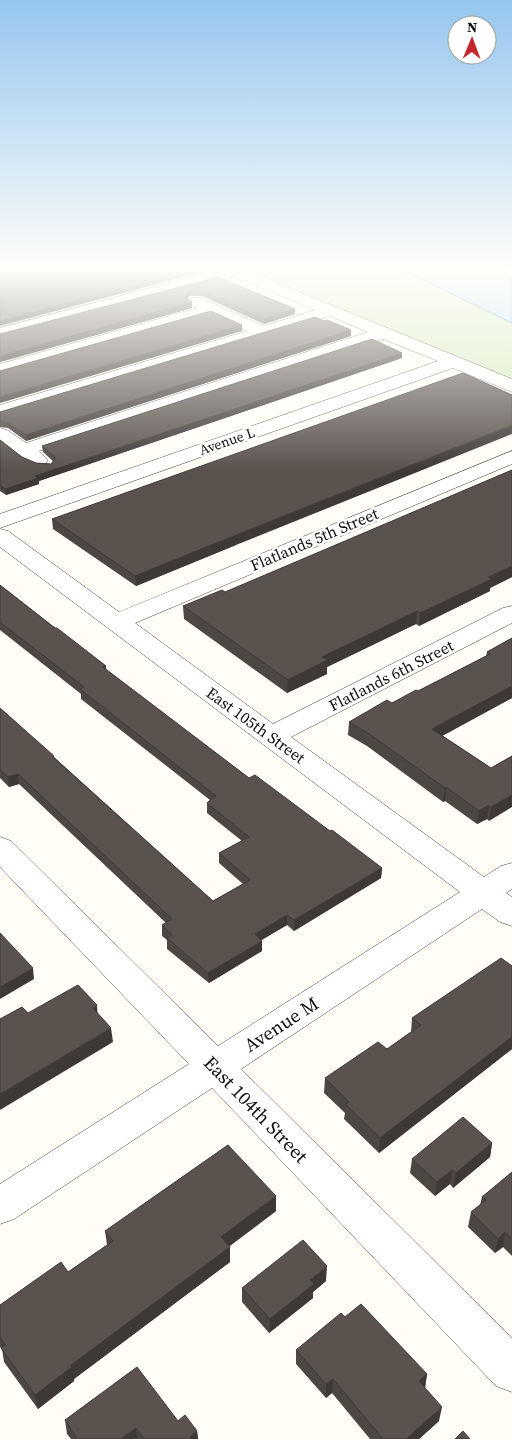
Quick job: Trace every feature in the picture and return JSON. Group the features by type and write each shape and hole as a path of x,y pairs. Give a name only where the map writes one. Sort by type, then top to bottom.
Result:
{"street":[{"path":"0,370 118,336"},
{"path":"0,411 242,336"},
{"path":"23,450 374,336"},
{"path":"392,336 512,386"},
{"name":"Avenue L","path":"0,521 453,362"},
{"path":"0,434 44,464"},
{"name":"Flatlands 5th Street","path":"117,622 512,456"},
{"name":"East 105th Street","path":"0,536 271,736 498,883 512,914"},
{"name":"Flatlands 6th Street","path":"271,736 512,613"},
{"name":"East 104th Street","path":"0,848 512,1370"},
{"name":"Avenue M","path":"0,1206 498,883"}],"green space":[{"path":"395,336 512,336 512,384"}],"building":[{"path":"0,336 71,336 0,356"},
{"path":"123,336 205,336 0,397 0,371"},
{"path":"251,336 332,336 26,435 7,423 0,421 0,412"},
{"path":"372,339 402,353 35,476 38,478 5,489 0,485 0,440 22,457 36,463 51,464 55,457 42,446"},
{"path":"463,373 512,395 512,425 135,576 52,519"},
{"path":"512,470 512,566 488,577 492,579 420,613 417,611 322,657 328,660 288,680 183,606 222,590 225,592"},
{"path":"0,585 106,666 103,667 249,778 255,775 382,868 294,920 287,915 255,934 262,941 208,973 167,938 172,935 162,925 172,919 18,774 8,777 0,770 0,708 213,901 250,880 219,853 249,837 207,803 216,796 80,689 84,687 0,622"},
{"path":"512,638 512,686 432,729 491,768 512,756 512,795 491,807 489,805 479,811 368,733 349,722 387,700 392,703 490,654 487,652"},
{"path":"0,933 33,968 0,987"},
{"path":"501,958 512,966 512,1037 380,1138 345,1104 349,1102 325,1078 378,1042 387,1049 421,1025 412,1018"},
{"path":"78,985 97,1005 93,1008 111,1028 0,1094 0,1019 22,1007 28,1013"},
{"path":"463,1117 492,1143 456,1173 452,1170 437,1182 412,1159"},
{"path":"228,1145 276,1196 221,1237 230,1247 71,1365 72,1367 35,1395 1,1348 5,1345 0,1337 0,1305 61,1262 68,1272 113,1241 105,1231"},
{"path":"512,1172 512,1239 505,1232 498,1239 471,1212 486,1200 482,1197"},
{"path":"303,1240 327,1266 310,1280 314,1284 270,1319 242,1288"},
{"path":"361,1304 427,1374 419,1381 442,1407 406,1439 383,1439 333,1379 326,1384 296,1350 341,1313 345,1317"},
{"path":"137,1367 178,1421 185,1415 197,1431 190,1437 192,1439 144,1439 136,1428 121,1439 77,1439 65,1420"},
{"path":"463,1431 470,1439 455,1439"}]}
